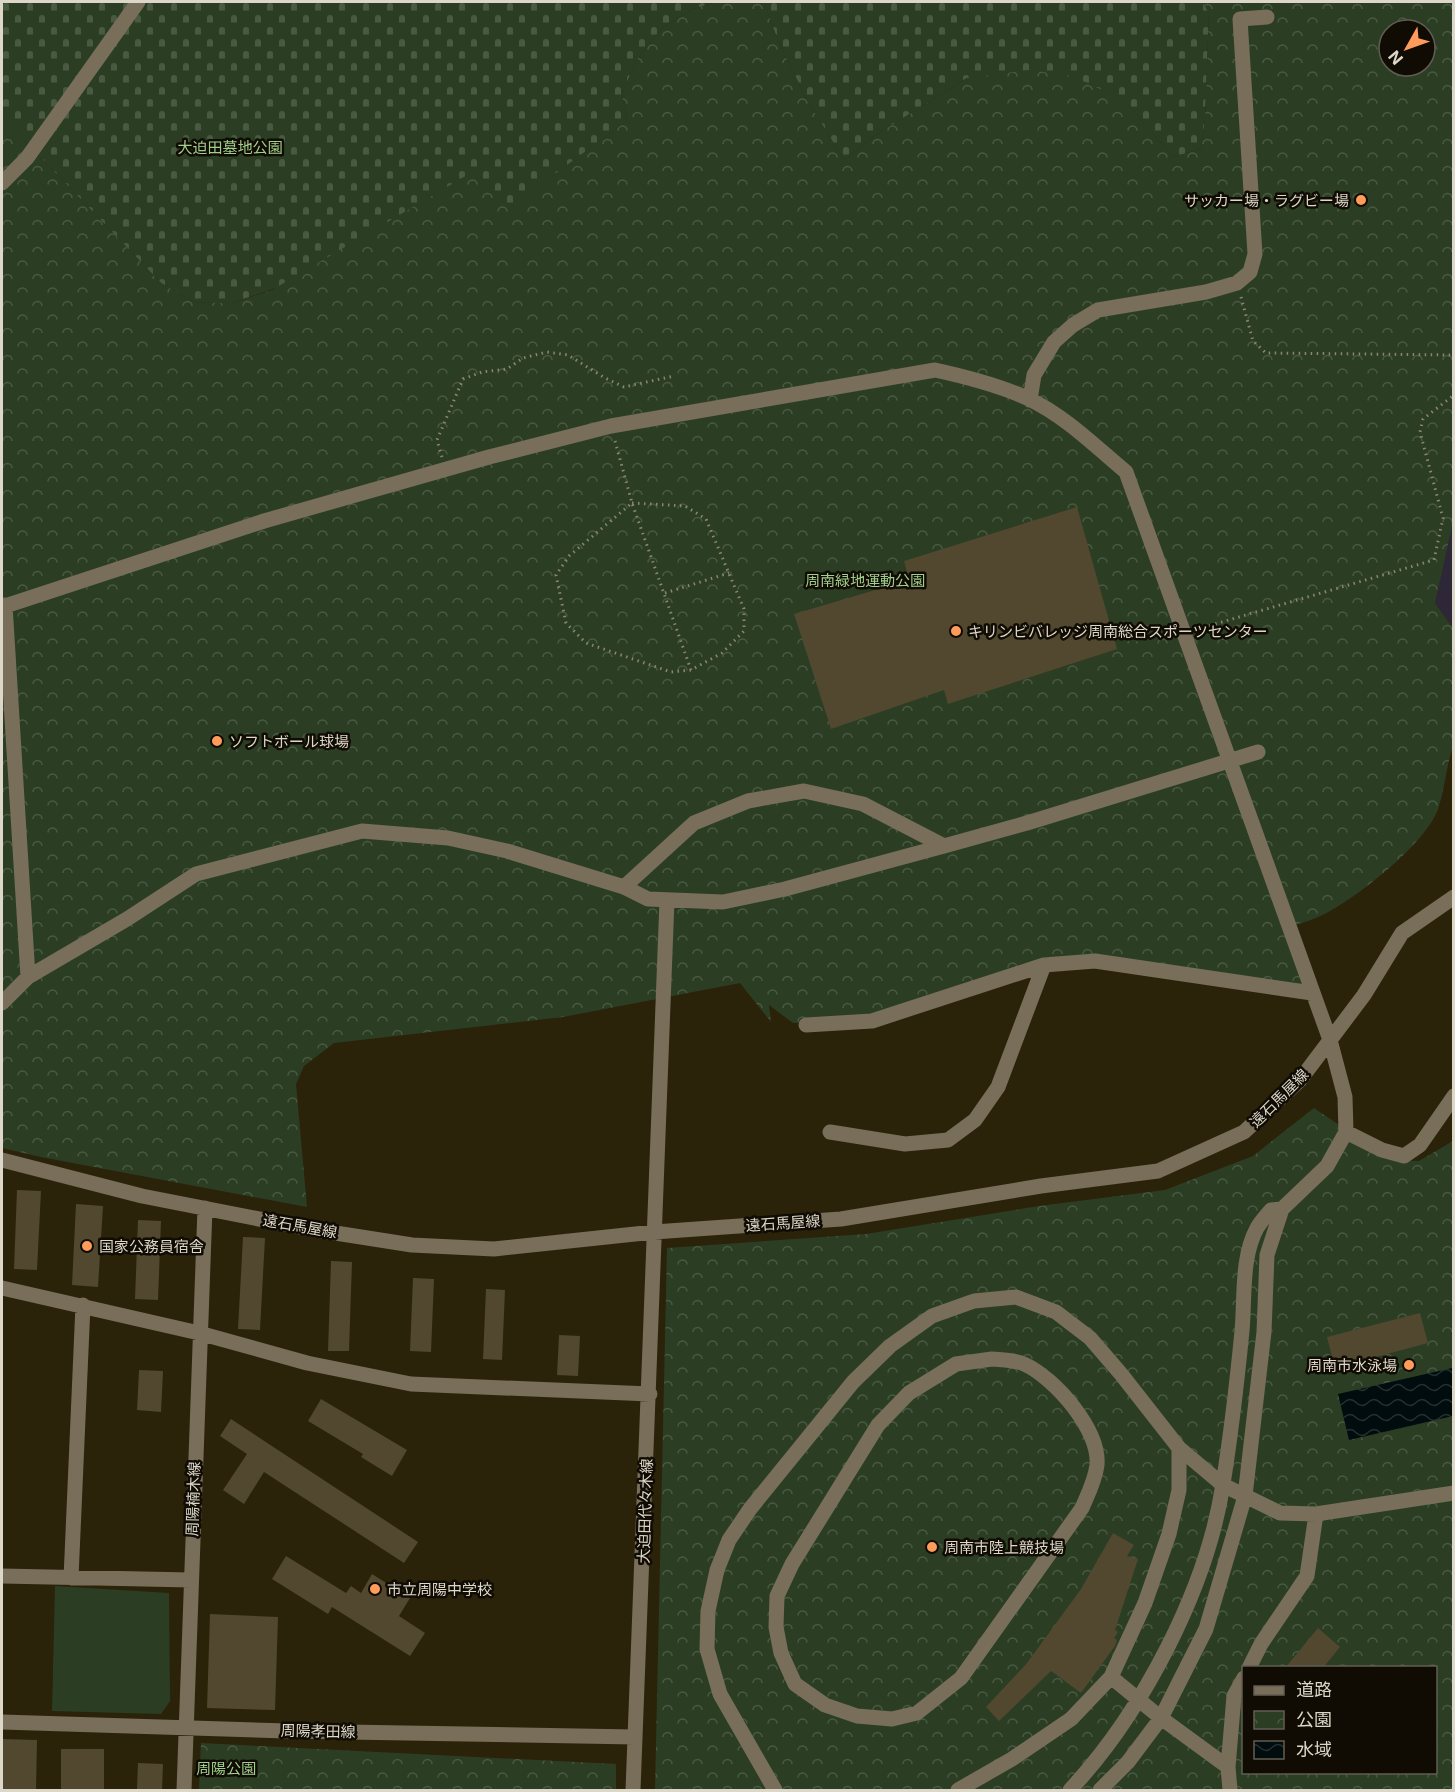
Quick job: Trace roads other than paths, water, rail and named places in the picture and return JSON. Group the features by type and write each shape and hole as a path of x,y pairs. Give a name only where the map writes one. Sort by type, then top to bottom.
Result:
{"street":[{"path":"2,183 32,152 138,2"},
{"path":"1030,400 1034,375 1054,342 1073,325 1098,310 1206,292 1237,283 1250,272 1255,254 1240,19 1267,16"},
{"path":"28,977 3,606 264,521 445,469 611,426 935,370 973,378 1030,400 1066,422 1126,472 1330,1040 1345,1097 1346,1132 1327,1166 1282,1209 1267,1255 1264,1332 1245,1496 1206,1629 1161,1718 1128,1762 1100,1791"},
{"path":"2,1003 28,977 127,919 196,874 362,831 448,838 507,851 624,887 648,899 723,902 785,889 944,846 1258,752"},
{"path":"624,887 694,823 748,801 804,791 863,804 944,846"},
{"name":"遠石馬屋線","path":"2,1160 142,1196 310,1229 412,1245 494,1249 654,1232 841,1219 1041,1186 1158,1171 1245,1132 1300,1080 1364,995 1402,933 1454,897"},
{"name":"大迫田代々木線","path":"633,1791 668,900"},
{"path":"806,1025 872,1021 1044,965 1095,961 1312,993"},
{"path":"830,1132 905,1144 948,1140 975,1120 998,1087 1044,965"},
{"path":"1346,1132 1382,1150 1404,1156 1420,1145 1454,1096"},
{"name":"周陽楠木線","path":"184,1791 184,1728 204,1208"},
{"path":"1071,1790 1138,1700 1178,1627 1201,1570 1223,1485 1242,1329 1246,1265 1257,1228 1271,1210 1282,1209"},
{"path":"2,1287 199,1333 308,1363 411,1384 650,1394"},
{"path":"775,1791 720,1694 706,1649 708,1611 717,1570 729,1540 750,1509 853,1382 890,1346 932,1316 974,1301 1016,1297 1056,1311 1090,1338 1179,1448 1223,1485 1280,1513 1316,1514 1454,1492"},
{"path":"71,1578 83,1305"},
{"path":"1242,1329 1264,1332"},
{"path":"992,1359 1024,1364 1048,1381 1075,1407 1092,1437 1097,1462 1094,1482 1082,1508 961,1678 940,1696 917,1713 892,1719 857,1716 825,1705 795,1684 781,1653 777,1627 777,1596 792,1564 878,1425 909,1394 956,1364 992,1359"},
{"path":"958,1791 1012,1759 1071,1719 1111,1677 1145,1603 1169,1534 1179,1490 1179,1448"},
{"path":"1431,1497 1454,1505"},
{"path":"1250,1666 1261,1644 1307,1576 1316,1514"},
{"path":"2,1576 191,1580"},
{"path":"1188,1602 1212,1610"},
{"path":"1111,1677 1161,1718 1228,1767"},
{"path":"1230,1791 1228,1767 1234,1696 1242,1682"},
{"name":"周陽孝田線","path":"2,1722 635,1737"}],"water":[{"path":"1452,1368 1453,1416 1349,1440 1338,1394"}],"place":[{"name":"サッカー場・ラグビー場","path":"1361,200"},
{"name":"キリンビバレッジ周南総合スポーツセンター","path":"956,631"},
{"name":"ソフトボール球場","path":"217,741"},
{"name":"国家公務員宿舎","path":"87,1246"},
{"name":"周南市水泳場","path":"1409,1365"},
{"name":"周南市陸上競技場","path":"932,1547"},
{"name":"市立周陽中学校","path":"375,1589"}],"park label":[{"name":"大迫田墓地公園","path":"230,147"},
{"name":"周南緑地運動公園","path":"865,580"},
{"name":"周陽公園","path":"226,1768"}]}
